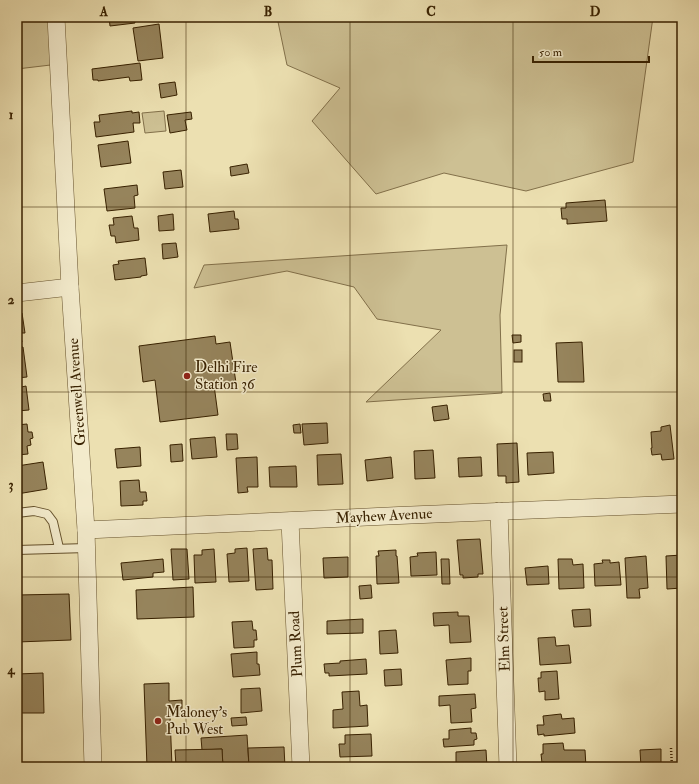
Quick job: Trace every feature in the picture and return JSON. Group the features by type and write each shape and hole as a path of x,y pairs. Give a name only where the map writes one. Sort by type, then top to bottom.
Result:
{"street":[{"name":"Greenwell Avenue","path":"56,17 70,287 87,548 93,767"},
{"path":"17,293 70,287"},
{"name":"Mayhew Avenue","path":"86,530 682,504"},
{"name":"Elm Street","path":"499,511 508,767"},
{"name":"Plum Road","path":"290,521 301,767"}],"lane":[{"path":"17,513 34,511 47,514 53,522 59,548"},
{"path":"17,550 87,548"}],"path":[{"path":"671,748 672,767"}],"shaded area":[{"path":"17,17 56,17 59,64 17,69"},
{"path":"277,17 653,17 633,162 526,191 444,173 376,194 312,121 340,88 287,65"},
{"path":"164,111 166,131 145,133 142,113"},
{"path":"507,245 500,315 502,393 366,402 441,330 377,319 354,287 287,271 194,288 204,265"}],"building":[{"path":"109,17 134,17 135,23 110,26"},
{"path":"154,17 178,17 178,18 155,20"},
{"path":"159,24 163,58 138,61 133,28"},
{"path":"140,63 142,80 130,81 129,77 98,81 93,80 92,69"},
{"path":"175,82 177,95 161,98 159,84"},
{"path":"132,111 132,113 139,112 140,123 133,123 134,132 96,137 94,122 100,122 99,115"},
{"path":"191,112 192,119 185,120 187,130 170,133 167,115"},
{"path":"128,141 131,163 101,167 98,145"},
{"path":"247,164 249,173 231,176 230,167"},
{"path":"181,170 183,187 165,189 163,172"},
{"path":"137,185 138,195 134,196 135,208 107,211 104,189"},
{"path":"605,200 607,221 567,224 567,219 562,219 561,208 566,208 566,203"},
{"path":"234,211 235,219 238,219 239,229 210,232 208,214"},
{"path":"173,214 174,230 159,231 158,216"},
{"path":"132,216 134,228 138,228 139,240 116,243 115,236 111,236 109,225 114,225 113,218"},
{"path":"176,243 178,257 163,259 162,244"},
{"path":"145,258 147,275 115,280 113,265 119,264 118,261"},
{"path":"17,313 22,313 25,333 20,333 22,342 17,343"},
{"path":"512,335 521,335 521,342 513,343"},
{"path":"215,336 216,344 230,342 236,383 214,385 218,415 160,422 155,380 143,382 139,346"},
{"path":"582,342 584,382 558,382 556,343"},
{"path":"23,347 27,377 17,378 17,348"},
{"path":"514,350 522,350 522,362 514,362"},
{"path":"26,386 29,410 17,411 17,388"},
{"path":"550,393 551,401 544,401 543,394"},
{"path":"447,405 449,419 434,421 432,407"},
{"path":"327,423 328,443 304,445 302,424"},
{"path":"27,424 28,432 32,432 33,438 30,439 31,445 27,446 28,454 17,455 17,425"},
{"path":"300,424 301,433 294,433 293,425"},
{"path":"670,425 674,459 662,460 661,454 652,455 651,432 661,431 661,427"},
{"path":"226,434 237,434 238,449 227,450"},
{"path":"215,437 217,457 192,459 190,439"},
{"path":"517,443 519,482 506,483 506,476 498,476 497,444"},
{"path":"182,444 183,461 171,462 170,445"},
{"path":"140,447 141,466 117,468 115,449"},
{"path":"433,450 435,478 415,479 414,451"},
{"path":"553,452 554,473 528,475 527,453"},
{"path":"341,454 343,484 318,485 317,455"},
{"path":"257,457 258,487 247,487 248,492 238,493 236,458"},
{"path":"391,457 393,478 367,481 365,460"},
{"path":"481,457 482,476 459,477 458,458"},
{"path":"43,462 47,489 17,494 17,466"},
{"path":"296,466 297,487 270,487 269,467"},
{"path":"139,480 140,492 146,492 147,501 143,501 143,505 121,506 120,481"},
{"path":"480,539 483,574 478,574 478,577 463,578 463,575 460,575 457,540"},
{"path":"247,548 249,581 229,582 227,554 235,553 235,549"},
{"path":"267,548 268,560 272,560 273,589 256,590 253,549"},
{"path":"171,549 187,549 189,579 173,580"},
{"path":"214,549 216,582 195,583 194,555 202,555 202,550"},
{"path":"396,550 399,583 377,584 376,556 379,556 378,551"},
{"path":"436,552 437,575 411,576 410,557 418,556 417,553"},
{"path":"682,555 682,588 667,589 666,556"},
{"path":"646,556 648,588 639,589 640,598 627,598 625,558"},
{"path":"348,557 348,577 324,578 323,558"},
{"path":"163,559 164,572 153,573 153,577 123,580 121,563"},
{"path":"441,559 449,559 450,584 442,584"},
{"path":"558,559 572,559 573,565 583,564 584,588 559,589"},
{"path":"602,560 610,560 610,563 619,562 621,585 595,586 594,564 603,563"},
{"path":"548,566 549,584 527,585 525,568"},
{"path":"371,585 372,598 360,599 359,586"},
{"path":"193,587 194,617 137,619 136,590"},
{"path":"69,594 71,640 17,642 17,595"},
{"path":"590,609 591,626 574,627 572,610"},
{"path":"458,612 458,616 469,616 471,642 450,643 449,625 434,626 433,613"},
{"path":"363,619 363,633 327,634 327,621"},
{"path":"252,621 253,630 256,630 257,640 254,640 254,647 234,648 232,622"},
{"path":"396,630 398,653 380,654 379,631"},
{"path":"555,637 556,646 569,645 571,663 540,665 538,638"},
{"path":"257,652 257,664 259,664 260,675 233,677 231,654"},
{"path":"471,658 471,671 468,671 468,684 448,685 446,660"},
{"path":"366,659 367,674 329,676 329,673 325,673 324,664"},
{"path":"401,669 402,685 385,686 384,670"},
{"path":"557,671 559,699 545,700 545,691 539,692 538,678 541,678 541,672"},
{"path":"43,673 44,713 17,713 17,674"},
{"path":"169,683 169,701 182,700 182,715 170,715 172,767 147,767 144,684"},
{"path":"260,688 262,711 241,713 241,689"},
{"path":"359,691 360,706 367,705 368,726 333,728 333,710 343,709 342,692"},
{"path":"475,694 476,708 471,709 472,722 451,723 450,705 439,706 439,696"},
{"path":"561,714 562,719 574,718 575,733 544,736 544,734 538,735 537,725 544,725 543,716"},
{"path":"246,717 247,725 232,726 231,718"},
{"path":"471,728 471,733 476,733 477,739 474,740 474,745 444,747 443,739 449,739 449,730"},
{"path":"371,734 372,756 340,757 339,744 345,744 345,735"},
{"path":"247,735 249,767 223,767 222,749 202,750 201,738"},
{"path":"563,743 564,750 585,750 586,767 545,767 544,762 542,763 541,754 543,754 543,744"},
{"path":"284,747 285,767 249,767 248,748"},
{"path":"222,749 223,767 176,767 175,750"},
{"path":"661,749 661,767 641,767 640,750"},
{"path":"486,750 487,767 456,767 456,752"}],"place":[{"name":"Delhi Fire Station 36","path":"187,376"},
{"name":"Maloney's Pub West","path":"158,721"}]}
